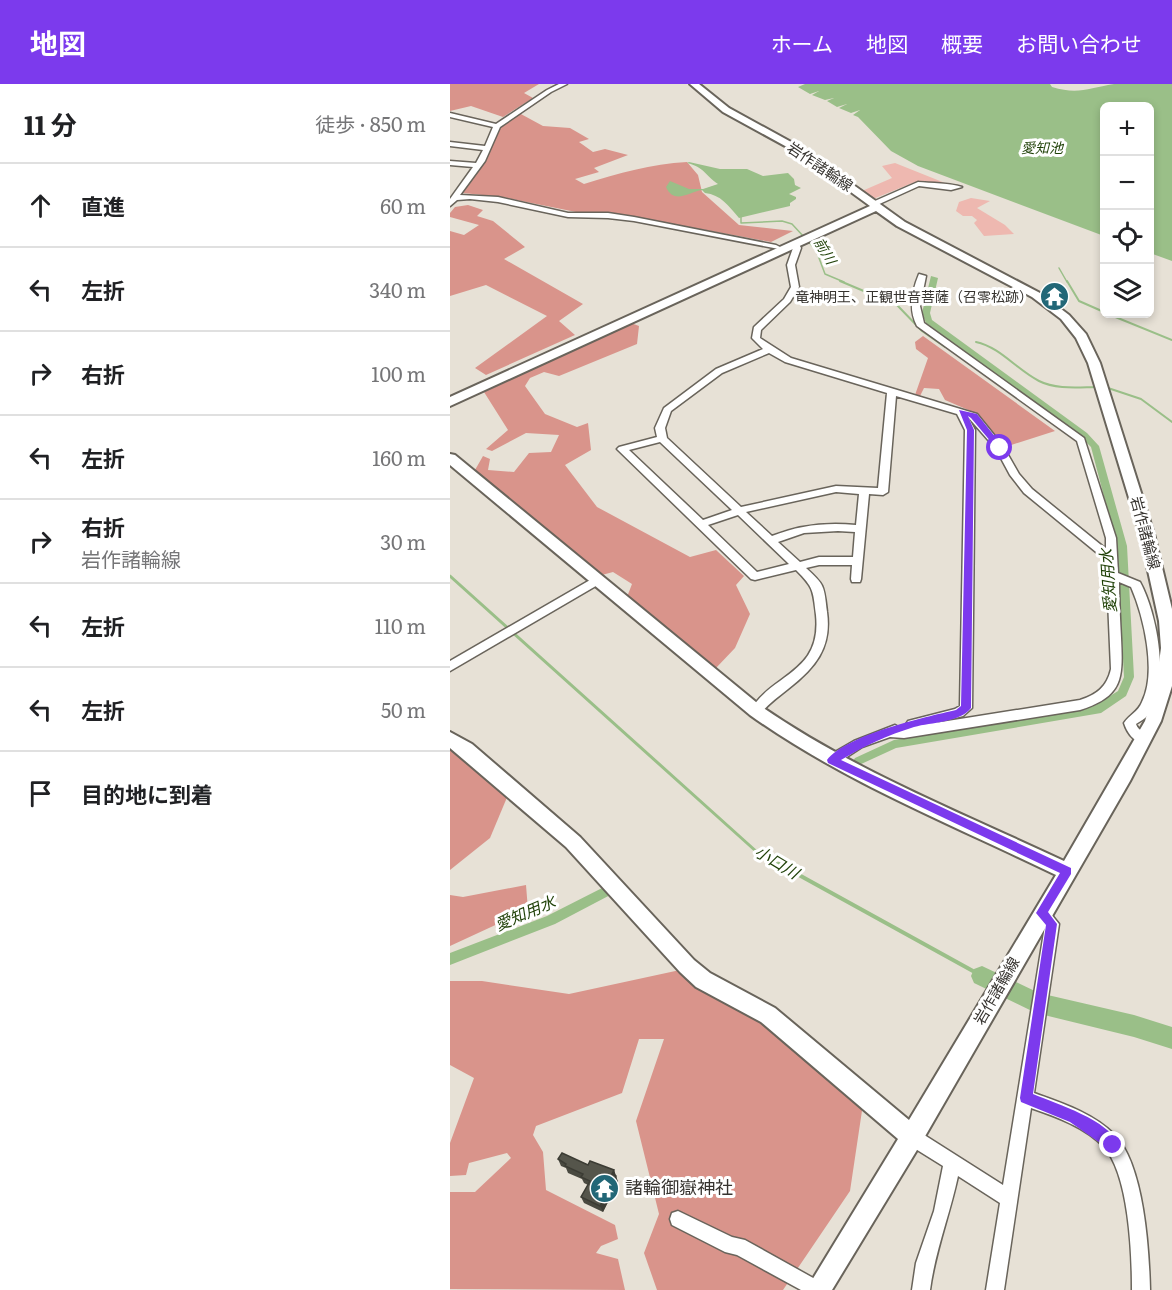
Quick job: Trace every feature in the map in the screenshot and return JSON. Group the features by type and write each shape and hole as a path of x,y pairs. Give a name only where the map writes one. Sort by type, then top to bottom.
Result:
{"street":[{"path":"453,201 478,165 497,126 549,91 564,84"},
{"name":"岩作諸輪線","path":"694,84 726,110 799,150 901,224 1021,286 1056,308 1082,337 1090,351 1102,387 1147,534 1167,621 1170,667 1153,720 1144,739 912,1137 818,1290"},
{"path":"450,115 497,126"},
{"path":"450,144 486,148"},
{"path":"450,163 478,165"},
{"path":"450,402 795,244 918,184 958,187"},
{"path":"453,201 469,196 496,198 567,215 611,216 713,233 776,247"},
{"path":"450,395 874,205"},
{"path":"795,244 797,248 791,265 795,282 793,292 757,329 756,338 768,350 788,360 974,416 1000,448 1015,475 1028,490 1111,559"},
{"path":"889,732 904,733 1080,705 1106,693 1112,686 1117,669 1111,538 1081,440 920,324 914,314 914,305 922,276"},
{"path":"756,711 761,704 809,663 821,639 818,584 662,439 660,428 666,410 719,371 768,350"},
{"path":"700,524 752,506 836,489 883,492 892,390"},
{"path":"832,760 858,744 889,732 958,713 966,708 970,430 961,411"},
{"path":"662,439 622,449 755,576 830,560 858,561"},
{"path":"450,458 756,711 790,735 832,760 1067,871"},
{"path":"856,579 864,490"},
{"path":"772,540 799,530 813,528 861,529"},
{"path":"1111,574 1136,585 1148,617 1154,662 1153,682 1144,712 1130,723 1132,730 1144,739"},
{"path":"450,667 597,580"},
{"path":"450,738 466,749 573,842 687,966 703,980 768,1015 912,1137 1009,1199"},
{"path":"995,1290 1052,924 1042,913"},
{"path":"1026,1098 1075,1118 1104,1136 1113,1145 1124,1167 1137,1228 1142,1263 1141,1290"},
{"path":"921,1290 925,1263 942,1211 951,1164"},
{"path":"678,1219 731,1246 739,1246 818,1290"}],"shaded area":[{"path":"450,84 539,84 524,93 533,98 503,117 471,106 450,111"},
{"path":"519,113 543,126 570,128 589,139 579,142 593,152 605,149 628,155 594,168 599,172 575,179 584,184 635,170 687,162 698,175 702,192 739,225 793,231 771,242 614,213 586,214 502,197 463,193 485,162 500,127"},
{"path":"895,163 950,185 915,182 873,199 862,191 892,178 882,166"},
{"path":"971,198 990,201 977,208 1005,225 1014,234 984,236 974,223 977,220 972,216 963,216 956,211 959,202"},
{"path":"468,205 483,210 477,216 493,221 525,247 504,259 583,304 559,321 575,335 486,375 475,368 547,316 486,285 450,296 450,231 464,235 479,225 450,217 450,213 455,207"},
{"path":"631,323 639,326 637,344 559,376 544,372 530,378 525,386 545,414 577,427 588,423 591,450 565,465 597,507 690,557 716,550 744,576 736,585 750,614 735,648 716,668 627,597 632,584 613,572 602,575 475,470 483,456 490,459 488,470 514,472 529,453 551,452 559,435 526,433 492,451 486,449 508,430 484,392"},
{"path":"923,336 1055,431 1005,447 973,412 945,400 939,389 924,388 920,396 915,395 928,358 916,349 915,342"},
{"path":"450,747 508,795 490,838 450,870"},
{"path":"526,885 528,910 450,946 450,895 463,897"},
{"path":"680,970 766,1026 863,1104 850,1191 783,1290 657,1290 644,1253 659,1214 636,1121 664,1039 639,1039 622,1093 536,1126 533,1135 543,1152 546,1190 615,1225 618,1239 601,1246 596,1253 618,1259 625,1290 450,1289 450,1192 475,1192 511,1158 507,1153 469,1163 466,1175 450,1176 450,1143 474,1078 450,1065 450,981 482,981 569,994"}],"water":[{"name":"愛知池","path":"805,84 1050,84 1052,87 1076,91 1114,84 1172,84 1172,261 1154,254 1154,102 1100,102 1100,234 918,166 891,151 858,117 853,115 860,110 851,113 839,108 847,104 837,107 827,101 834,98 825,100 812,95 819,91 810,94 798,87"},
{"path":"687,163 720,169 747,169 763,176 788,173 794,179 795,185 801,188 789,194 796,197 790,206 739,218 724,201 702,190 682,196 669,192 666,187 670,181 689,189 703,189 718,184 701,169"}],"building":[{"name":"諸輪御嶽神社","path":"562,1153 588,1165 590,1161 614,1170 612,1174 616,1176 600,1206 581,1197 590,1181 581,1177 583,1174 565,1166 566,1164 558,1159"}],"waterway":[{"name":"前川","path":"741,215 741,223 782,221 792,224 816,250 825,274 844,282"},
{"path":"1059,268 1067,282"},
{"name":"愛知用水","path":"859,761 894,744 1097,710 1122,693 1129,677 1122,546 1095,446 1084,435 929,321 926,313 934,278"},
{"name":"前川","path":"840,281 897,305 922,331 945,347"},
{"path":"1067,281 1079,301 1100,310"},
{"path":"1118,318 1172,340"},
{"name":"前川","path":"976,342 993,349 1046,384 1099,387"},
{"name":"前川","path":"1105,387 1141,399 1172,422"},
{"name":"小口川","path":"450,576 758,853 781,866"},
{"name":"小口川","path":"779,864 982,976"},
{"name":"愛知用水","path":"450,959 551,920 610,889"},
{"name":"小口川","path":"982,976 1036,1003 1134,1026 1172,1038"}],"place":[{"name":"竜神明王、正観世音菩薩（召零松跡）","path":"1054,297"},
{"name":"諸輪御嶽神社","path":"604,1188"}],"route":[{"path":"1000,448 974,416 961,411 970,430 966,708 958,713 912,724 858,744 832,760 1067,871 1042,913 1052,924 1026,1098 1053,1107 1090,1126 1113,1145"}]}
